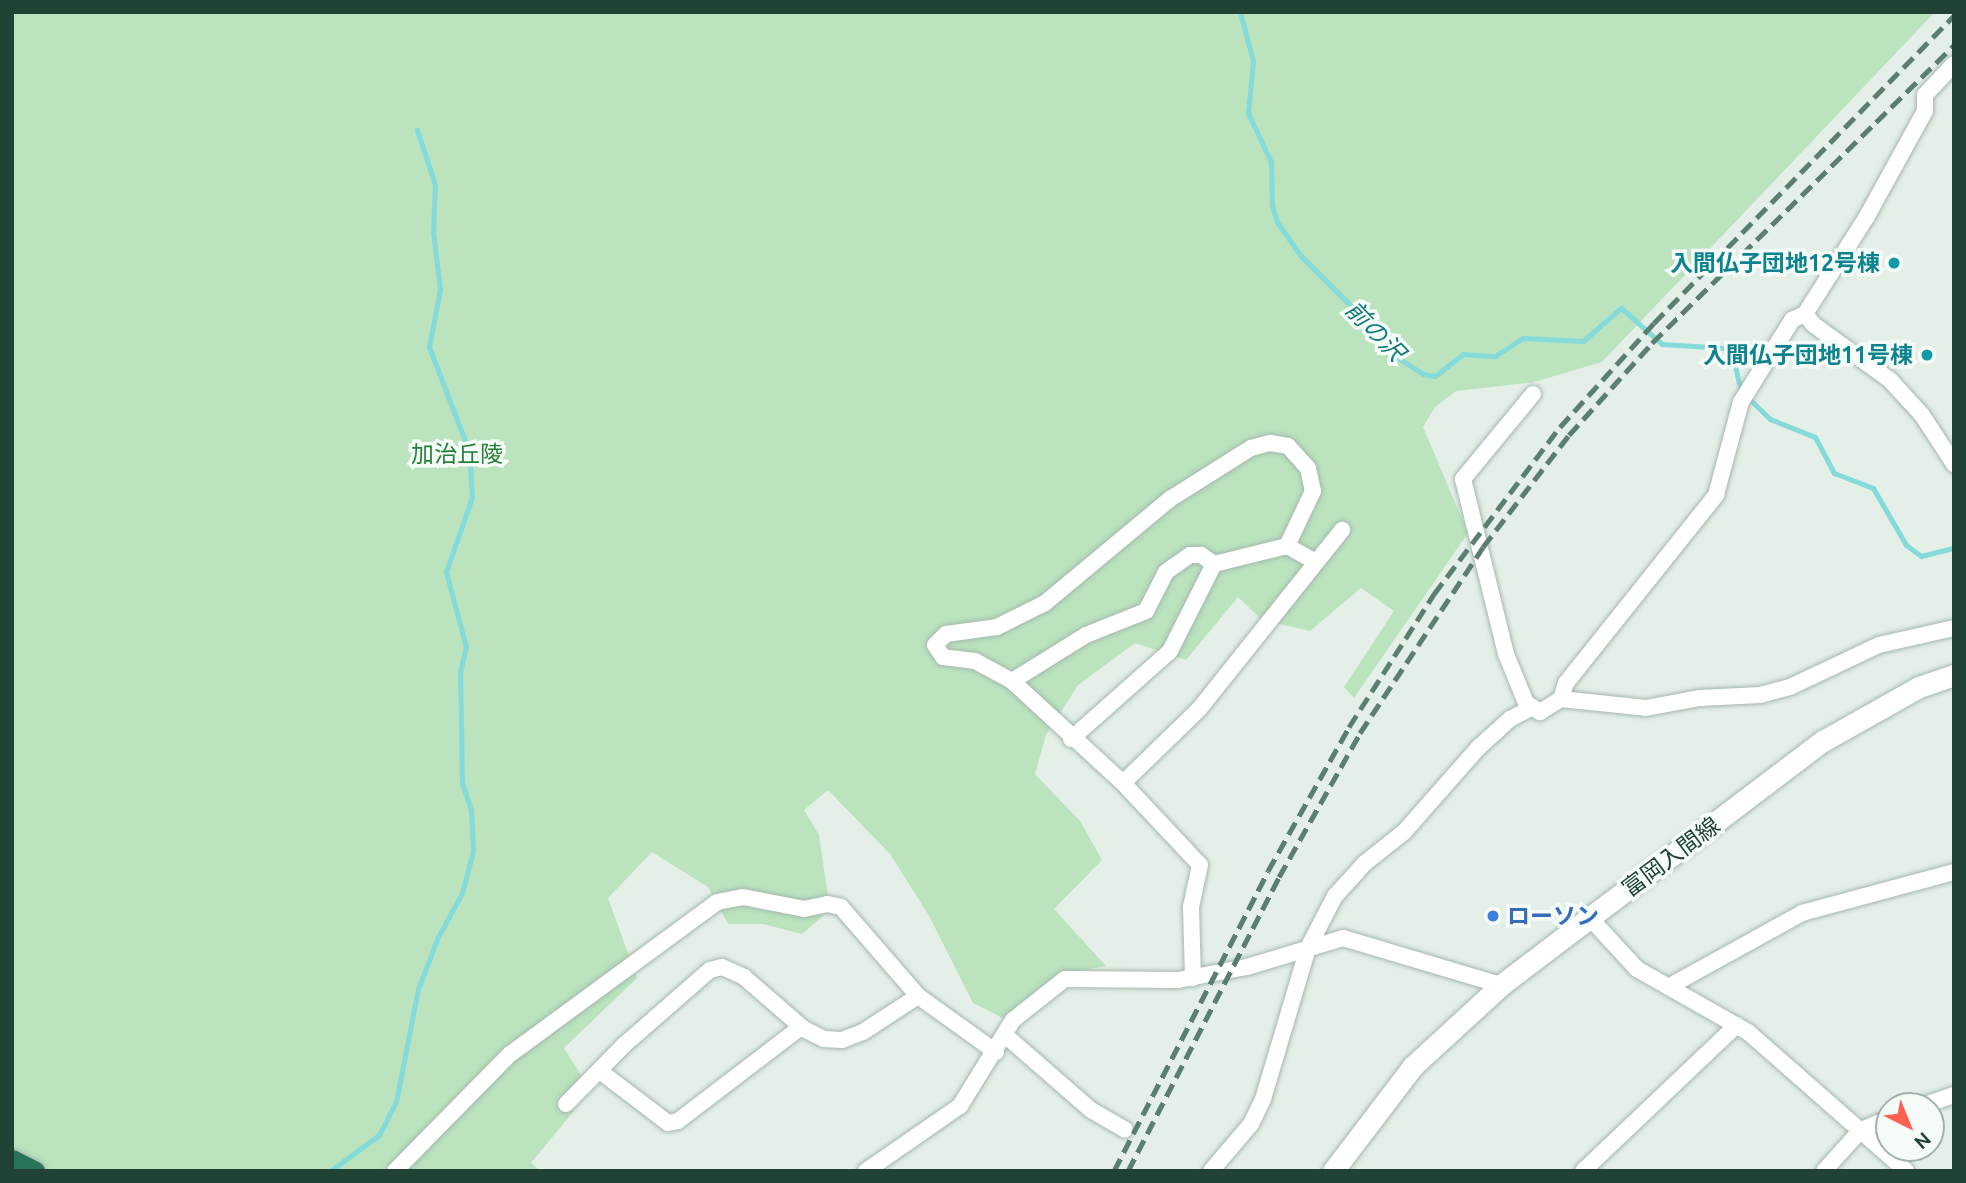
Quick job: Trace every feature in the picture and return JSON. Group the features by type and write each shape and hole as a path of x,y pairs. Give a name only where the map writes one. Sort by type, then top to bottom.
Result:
{"highway":[{"path":"12,1160 34,1171"}],"main road":[{"name":"富岡入間線","path":"1334,1171 1413,1066 1501,985 1823,741 1919,687 1954,675"}],"street":[{"path":"1211,1171 1251,1124 1263,1100 1308,948 1335,896 1365,863 1404,832 1478,748 1510,719 1531,708 1551,709 1561,699 1566,683 1716,495 1746,396 1792,320 1805,314 1866,218 1925,111 1925,95 1954,64"},
{"path":"1805,314 1814,325 1890,380 1916,407 1954,464"},
{"path":"1531,708 1506,654 1463,479 1533,394"},
{"path":"1193,978 1191,907 1200,865 1123,783 1071,739 1012,681 975,661 943,657 935,645 946,634 997,626 1045,603 1170,499 1260,444 1288,446 1311,474 1312,491 1287,545"},
{"path":"1123,783 1200,708 1342,530"},
{"path":"1071,739 1170,650 1214,564 1287,545 1316,562"},
{"path":"1012,681 1086,635 1146,611 1162,579 1179,562 1202,555 1214,564"},
{"path":"1561,699 1646,708 1700,698 1760,695 1790,687 1879,645 1954,628"},
{"path":"1670,986 1802,913 1954,872"},
{"path":"395,1171 509,1055 717,902 743,897 804,909 827,904 841,907 918,996 996,1052"},
{"path":"1591,918 1637,969 1737,1025 1906,1171"},
{"path":"866,1171 960,1106 996,1052 1013,1020 1065,979 1144,983 1193,978 1343,938 1501,985"},
{"path":"566,1104 601,1072 634,1036 710,970 722,967 744,977 801,1027 824,1039 842,1040 863,1032 918,996"},
{"path":"1583,1171 1737,1025"},
{"path":"601,1072 668,1123 678,1121 801,1027"},
{"path":"1005,1035 1091,1110 1125,1130"},
{"path":"1824,1171 1861,1130 1875,1124"}],"green space":[{"name":"加治丘陵","path":"12,12 1935,12 1602,362 1534,382 1456,391 1435,407 1423,427 1468,533 1354,698 1344,687 1394,611 1361,588 1310,631 1262,620 1238,597 1186,660 1135,643 1078,685 1046,735 1035,774 1080,821 1102,860 1054,909 1106,966 1069,973 1005,1019 973,1003 928,914 890,854 828,790 804,810 819,835 830,910 802,934 763,924 728,924 708,887 652,852 608,898 637,978 564,1048 581,1075 573,1112 531,1163 540,1171 12,1171"}],"waterway":[{"name":"前の沢","path":"1240,12 1253,61 1248,113 1271,162 1272,205 1277,222 1301,256 1370,325 1373,335 1389,352 1423,374 1435,376 1463,354 1495,356 1523,338 1583,341 1621,308 1662,344 1725,348 1732,353 1741,391 1770,419 1815,437 1834,473 1873,488 1906,545 1921,556 1954,548"},
{"path":"330,1171 379,1135 396,1102 418,989 438,937 462,893 473,851 471,810 462,782 460,672 466,647 446,572 472,497 469,451 429,347 440,290 433,232 435,185 417,130"}],"railway":[{"path":"1114,1171 1268,871 1349,727 1434,594 1560,427 1654,323 1954,16"},
{"path":"1128,1171 1279,877 1360,733 1483,547 1569,435 1652,343 1954,45"}],"place":[{"name":"入間仏子団地12号棟","path":"1894,263"},
{"name":"入間仏子団地11号棟","path":"1927,355"},
{"name":"ローソン","path":"1493,916"}]}
